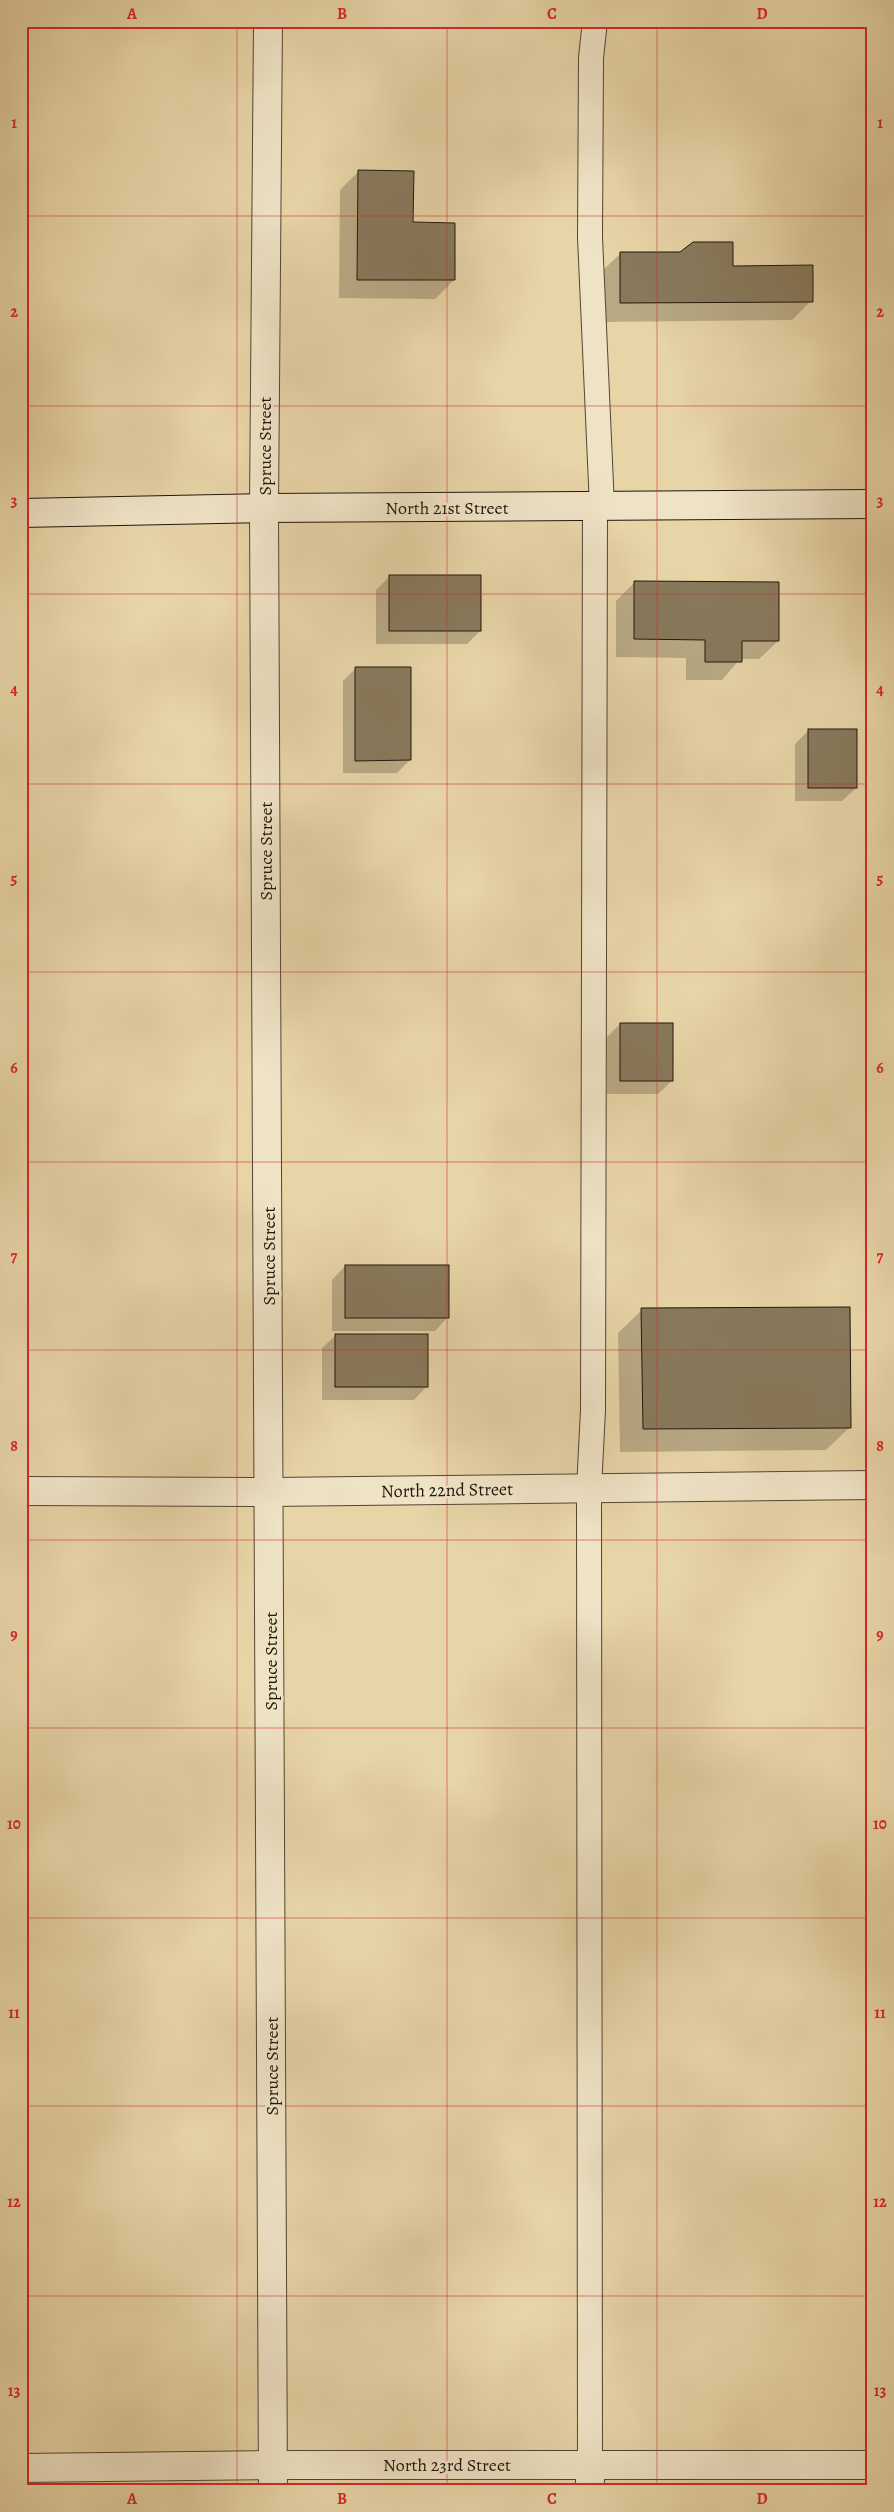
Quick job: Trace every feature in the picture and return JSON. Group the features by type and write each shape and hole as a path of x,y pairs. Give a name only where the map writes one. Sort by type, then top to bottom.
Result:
{"street":[{"name":"Spruce Street","path":"268,21 264,508 274,2478"},
{"name":"North 21st Street","path":"21,513 264,508 873,504"},
{"name":"North 22nd Street","path":"21,1491 270,1492 873,1485"},
{"name":"North 23rd Street","path":"21,2468 274,2478 590,2478 873,2464"}],"lane":[{"path":"590,2478 589,1489 593,1400 598,507 590,237 591,58 595,21"}],"building":[{"path":"358,170 414,171 413,222 455,223 455,280 357,280"},
{"path":"693,242 733,242 733,266 813,265 813,302 620,303 620,252 680,252"},
{"path":"389,575 481,575 481,631 389,631"},
{"path":"634,581 779,582 779,641 742,641 742,662 705,662 705,640 634,639"},
{"path":"355,667 411,667 411,760 355,761"},
{"path":"808,729 857,729 857,788 808,788"},
{"path":"620,1023 673,1023 673,1081 620,1081"},
{"path":"345,1265 449,1265 449,1318 345,1318"},
{"path":"850,1307 851,1428 643,1429 641,1308"},
{"path":"335,1334 428,1334 428,1387 335,1387"}]}
